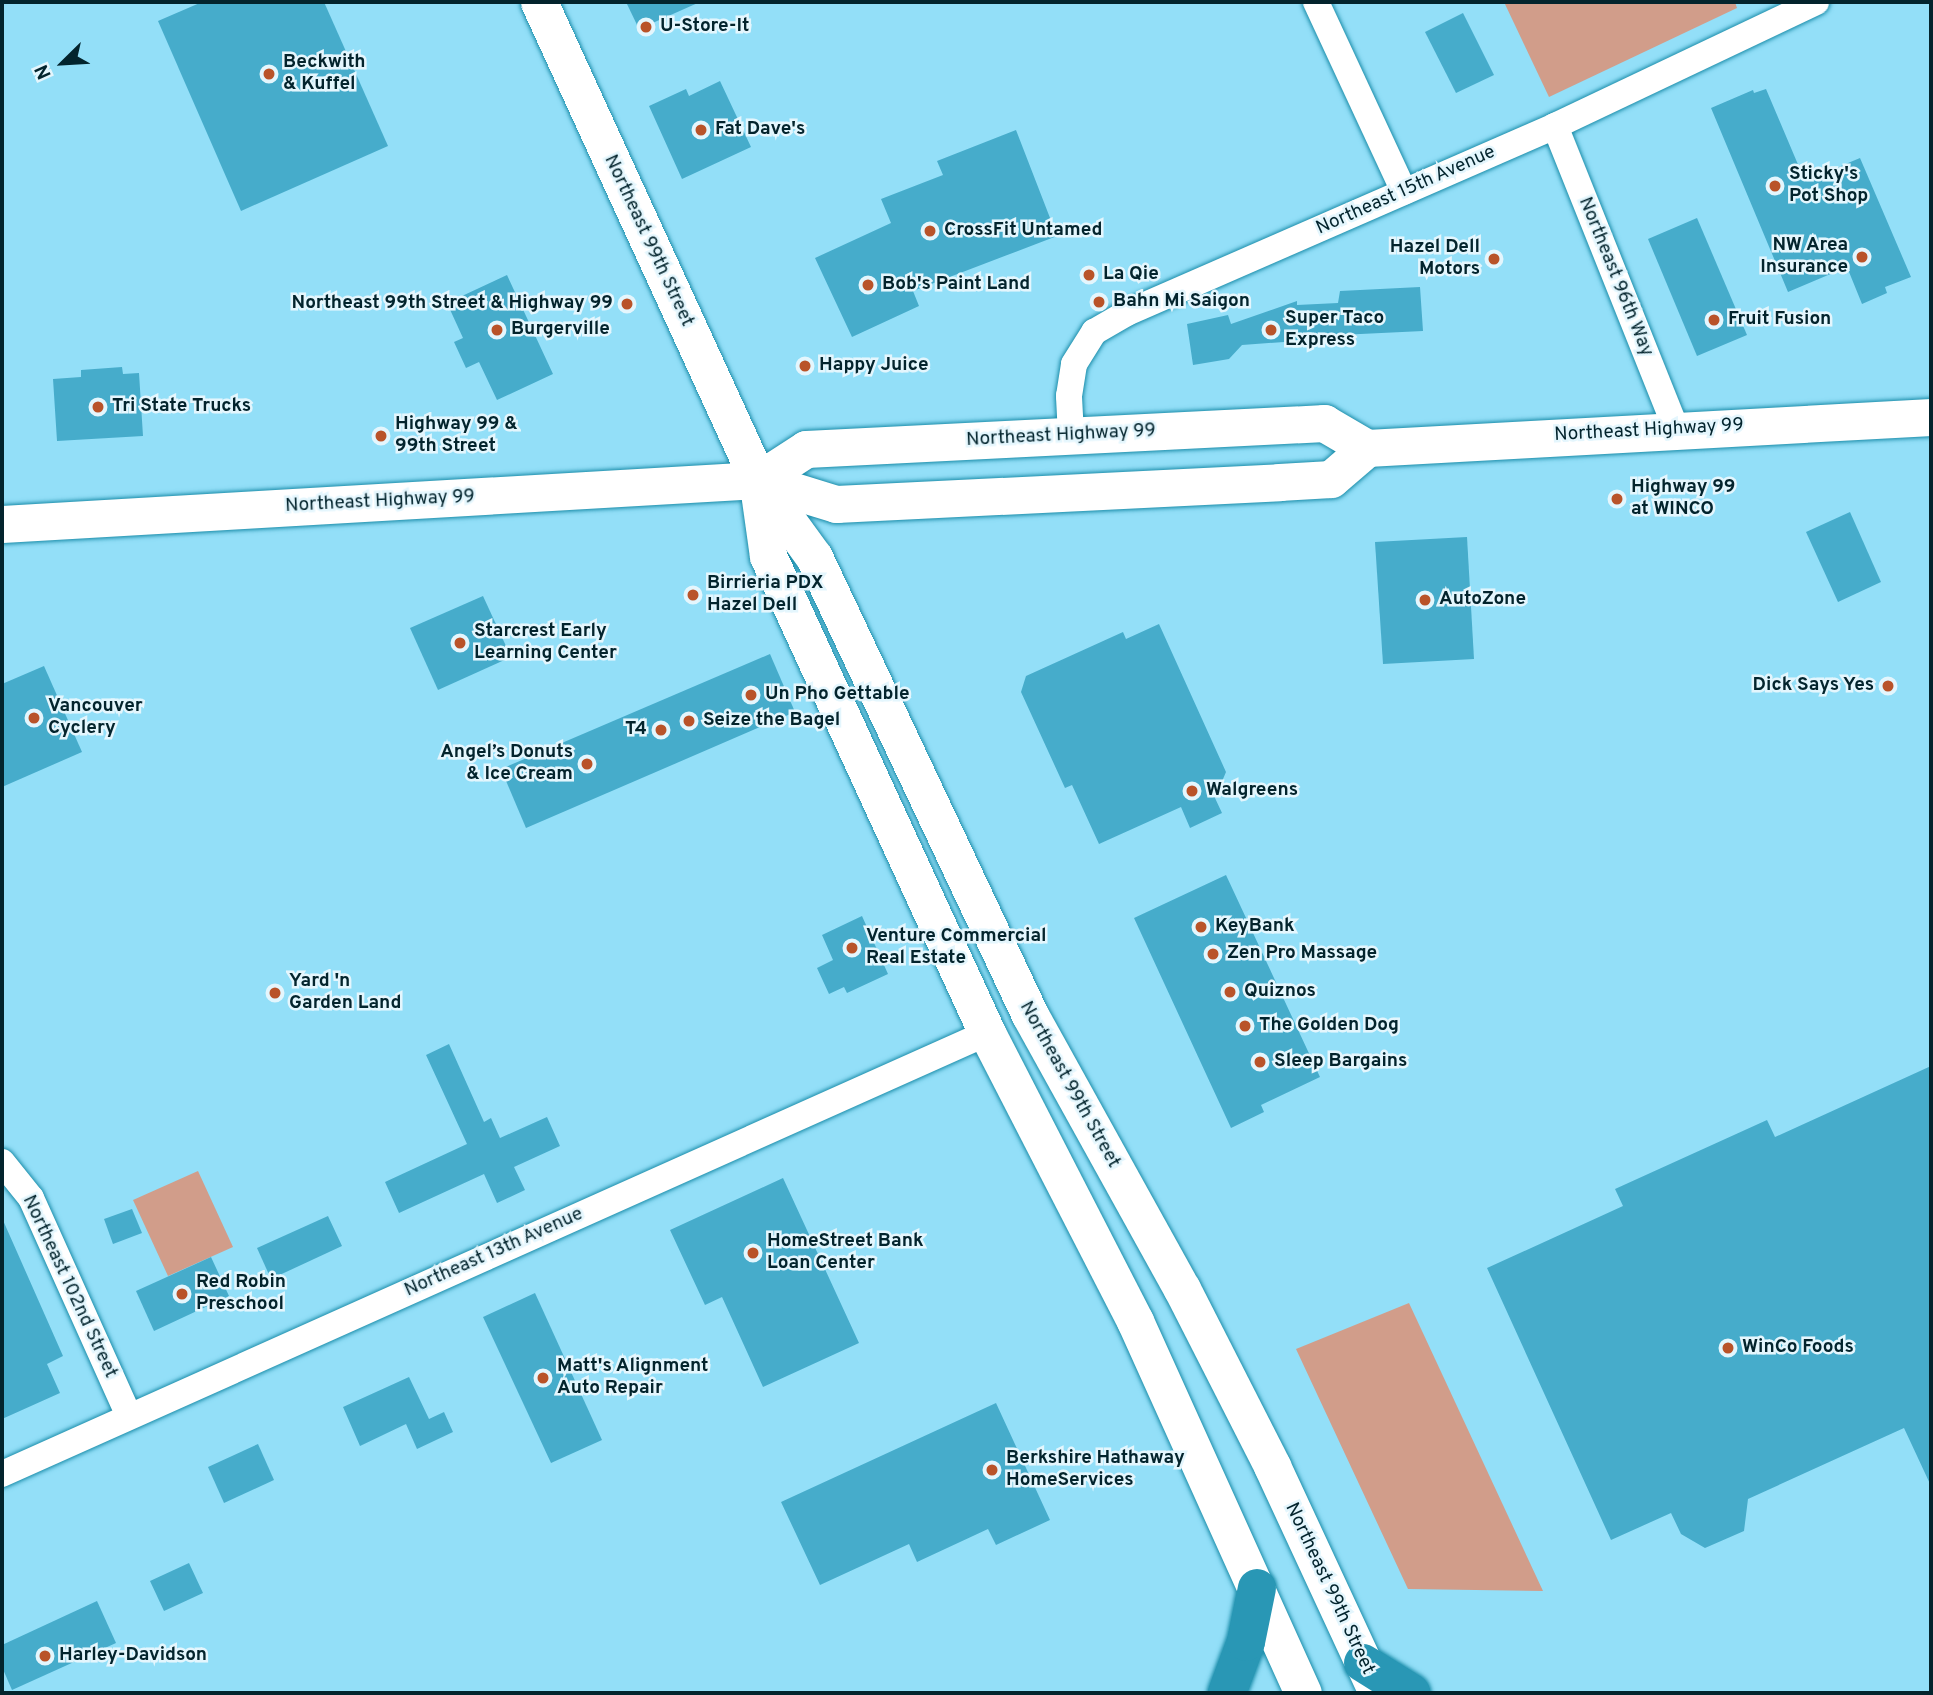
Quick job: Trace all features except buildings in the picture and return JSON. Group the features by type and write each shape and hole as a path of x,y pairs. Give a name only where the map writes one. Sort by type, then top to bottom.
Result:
{"highway":[{"path":"1227,1693 1246,1642 1257,1588"},
{"path":"1370,1678 1411,1693"}],"main road":[{"name":"Northeast 99th Street","path":"539,2 758,480 814,557 1030,1015 1173,1272 1272,1466 1370,1678"},
{"name":"Northeast Highway 99","path":"758,480 806,449 1324,423 1367,448 1931,417"},
{"name":"Northeast Highway 99","path":"2,524 758,480 836,504 1331,479 1367,448"},
{"name":"Northeast 99th Street","path":"758,480 768,556 987,1033 1135,1321 1303,1693"},
{"path":"987,1033 1030,1058 1109,1208 1132,1239 1173,1272"}],"street":[{"path":"1317,2 1404,192"},
{"name":"Northeast 15th Avenue","path":"1071,435 1069,396 1074,364 1094,332 1127,313 1555,126 1816,2"},
{"name":"Northeast 96th Way","path":"1555,126 1676,429"},
{"name":"Northeast 13th Avenue","path":"2,1474 987,1033"},
{"name":"Northeast 102nd Street","path":"2,1163 31,1198 128,1416"}],"shaded area":[{"path":"1504,2 1735,2 1737,8 1549,97"},
{"path":"198,1171 233,1247 168,1276 133,1200"},
{"path":"1409,1303 1543,1591 1408,1589 1296,1349"}],"place":[{"name":"U-Store-It","path":"646,27"},
{"name":"Beckwith & Kuffel","path":"269,74"},
{"name":"Fat Dave's","path":"701,130"},
{"name":"Sticky's Pot Shop","path":"1775,186"},
{"name":"CrossFit Untamed","path":"930,231"},
{"name":"NW Area Insurance","path":"1862,257"},
{"name":"Hazel Dell Motors","path":"1494,259"},
{"name":"La Qie","path":"1089,275"},
{"name":"Bob's Paint Land","path":"868,285"},
{"name":"Bahn Mi Saigon","path":"1099,302"},
{"name":"Northeast 99th Street & Highway 99","path":"627,304"},
{"name":"Fruit Fusion","path":"1714,320"},
{"name":"Burgerville","path":"497,330"},
{"name":"Super Taco Express","path":"1271,330"},
{"name":"Happy Juice","path":"805,366"},
{"name":"Tri State Trucks","path":"98,407"},
{"name":"Highway 99 & 99th Street","path":"381,436"},
{"name":"Highway 99 at WINCO","path":"1617,499"},
{"name":"Birrieria PDX Hazel Dell","path":"693,595"},
{"name":"AutoZone","path":"1425,600"},
{"name":"Starcrest Early Learning Center","path":"460,643"},
{"name":"Dick Says Yes","path":"1888,686"},
{"name":"Un Pho Gettable","path":"751,695"},
{"name":"Vancouver Cyclery","path":"34,718"},
{"name":"Seize the Bagel","path":"689,721"},
{"name":"T4","path":"661,730"},
{"name":"Angel’s Donuts & Ice Cream","path":"587,764"},
{"name":"Walgreens","path":"1192,791"},
{"name":"KeyBank","path":"1201,927"},
{"name":"Venture Commercial Real Estate","path":"852,948"},
{"name":"Zen Pro Massage","path":"1213,954"},
{"name":"Quiznos","path":"1230,992"},
{"name":"Yard 'n Garden Land","path":"275,993"},
{"name":"The Golden Dog","path":"1245,1026"},
{"name":"Sleep Bargains","path":"1260,1062"},
{"name":"HomeStreet Bank Loan Center","path":"753,1253"},
{"name":"Red Robin Preschool","path":"182,1294"},
{"name":"WinCo Foods","path":"1728,1348"},
{"name":"Matt's Alignment Auto Repair","path":"543,1378"},
{"name":"Berkshire Hathaway HomeServices","path":"992,1470"},
{"name":"Harley-Davidson","path":"45,1656"}]}
